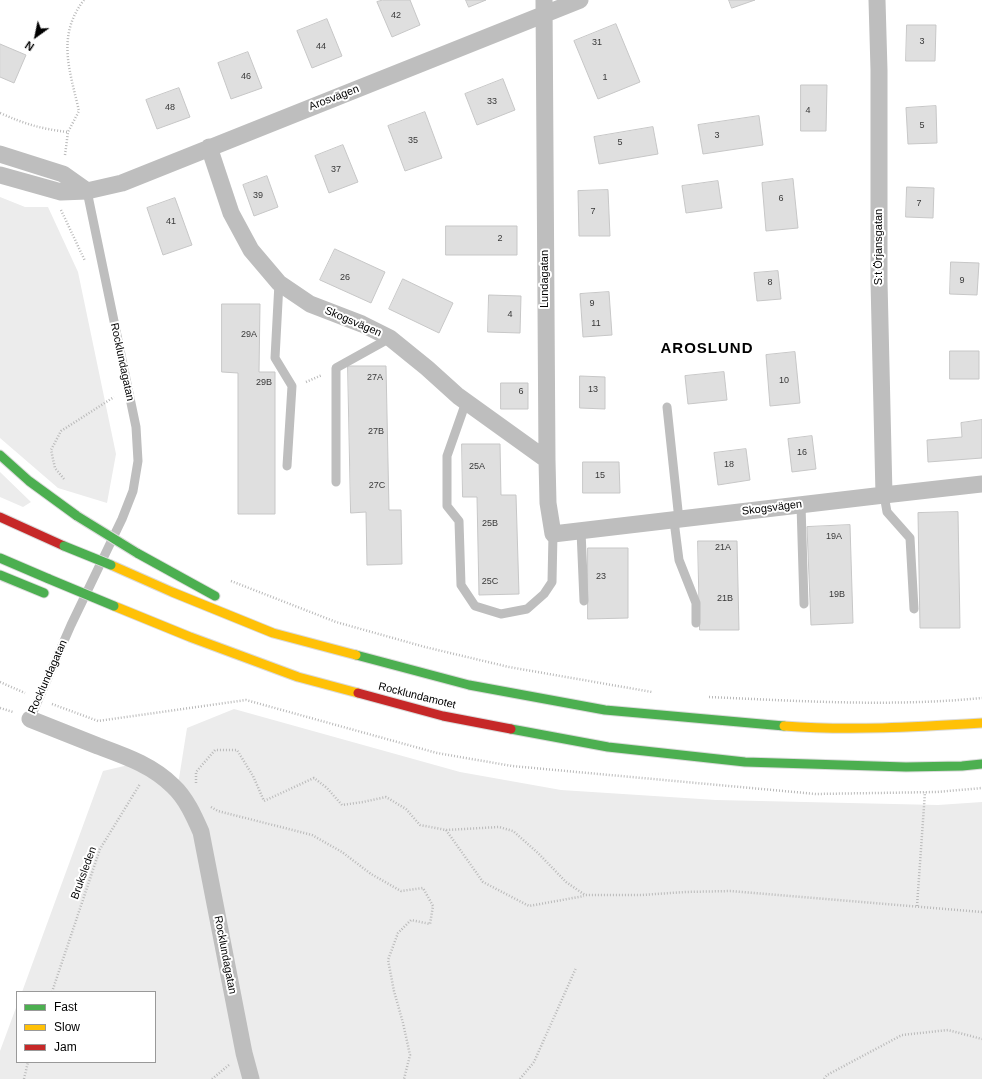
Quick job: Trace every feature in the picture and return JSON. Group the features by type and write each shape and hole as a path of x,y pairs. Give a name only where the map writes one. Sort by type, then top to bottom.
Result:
{"highway":[{"path":"0,455 35,485 77,516 137,553 225,602 273,633"},
{"path":"0,517 64,546 273,633 469,685 605,710 811,728 908,728 982,723"},
{"name":"Rocklundamotet","path":"0,558 190,637 298,677 443,716 608,746 745,762 906,767 962,766 982,764"},
{"path":"0,575 48,595"},
{"path":"74,605 88,611"},
{"path":"164,636 190,637"}],"street":[{"name":"Arosvägen","path":"0,174 61,192 87,191 122,183 208,147 419,65 544,7 580,0"},
{"name":"S:t Örjansgatan","path":"877,0 879,281 884,495"},
{"name":"Lundagatan","path":"544,7 548,503 557,534"},
{"name":"Skogsvägen","path":"208,147 231,213 251,250 280,283 310,304 362,324 390,338 466,402 547,460"},
{"path":"0,154 63,174 87,191"},
{"name":"Skogsvägen","path":"557,534 982,484"},
{"name":"Rocklundagatan","path":"30,719 126,756 149,768 173,786 183,799 202,832 242,1046 251,1079"}],"lane":[{"name":"Rocklundagatan","path":"30,719 71,625 122,519 133,491 138,461 136,427 87,191"},
{"path":"280,283 275,358 292,386 287,466"},
{"path":"336,482 336,368 390,338"},
{"path":"466,402 447,456 447,506 459,521 460,586 475,606 501,614 528,609 544,594 552,582 557,534"},
{"path":"667,407 679,560 696,603 696,623"},
{"path":"884,495 887,512 910,538 914,609"},
{"path":"801,505 804,604"},
{"path":"581,532 584,601"}],"path":[{"path":"0,113 24,124 45,130 68,132 80,111 67,57 67,43 70,28 75,15 84,0"},
{"path":"60,207 86,263"},
{"path":"291,390 336,368"},
{"path":"63,478 56,468 51,450 61,431 114,398 113,390"},
{"path":"224,578 336,622 425,647 509,667 657,692"},
{"path":"0,682 39,699 98,721 246,700"},
{"path":"704,696 851,703 946,702 982,698"},
{"path":"195,786 196,772 216,750 237,750 253,776 264,801 314,778 327,788 342,805 386,797 406,809 420,825 446,830 499,827 513,831 538,853 566,882 585,895"},
{"name":"Bruksleden","path":"52,991 100,849 149,768"},
{"path":"917,906 925,792"},
{"path":"206,805 218,811 312,834 342,852 371,874 401,891 423,888 433,906 430,924 411,920 398,932 388,960 410,1055 404,1079"},
{"path":"446,830 483,882 529,906 585,895 642,895 731,891 982,912"},
{"path":"520,1079 534,1062 576,968"},
{"path":"824,1079 827,1075 902,1035 948,1030 982,1039"},
{"path":"24,1079 28,1063"}],"shaded area":[{"path":"0,197 25,207 48,207 78,272 116,454 107,503 58,488 0,438"},
{"path":"0,472 31,502 23,507 0,497"},
{"path":"234,709 460,772 561,790 716,800 938,805 982,802 982,1079 0,1079 0,1051 16,1008 16,1063 156,1063 156,991 22,991 103,771 137,763 177,791 187,728"}],"building":[{"path":"383,0 410,0 420,25 392,37 377,2"},
{"path":"466,0 486,0 469,7"},
{"path":"729,0 755,0 732,8"},
{"path":"327,19 342,56 312,68 297,31"},
{"path":"616,24 640,82 598,99 574,41"},
{"path":"907,25 936,25 935,61 906,61"},
{"path":"0,44 26,55 14,83 0,77"},
{"path":"248,52 262,88 231,99 218,63"},
{"path":"503,79 515,110 477,125 465,94"},
{"path":"801,85 827,85 826,131 801,131"},
{"path":"179,88 190,117 157,129 146,100"},
{"path":"936,106 937,143 908,144 906,108"},
{"path":"425,112 442,158 405,171 388,126"},
{"path":"759,116 763,145 703,154 698,125"},
{"path":"653,127 658,154 599,164 594,137"},
{"path":"343,145 358,182 329,193 315,156"},
{"path":"267,176 278,207 254,216 243,185"},
{"path":"793,179 798,228 766,231 762,183"},
{"path":"718,181 722,208 686,213 682,186"},
{"path":"907,187 934,188 933,218 906,217"},
{"path":"608,190 610,236 579,236 578,191"},
{"path":"175,198 192,245 163,255 147,208"},
{"path":"446,226 517,226 517,255 446,255"},
{"path":"335,249 385,272 371,303 320,280"},
{"path":"951,262 979,263 977,295 950,294"},
{"path":"778,271 781,299 757,301 754,273"},
{"path":"403,279 453,303 439,333 389,309"},
{"path":"609,292 612,335 583,337 580,294"},
{"path":"489,295 521,296 520,333 488,332"},
{"path":"222,304 260,304 259,372 275,372 275,514 238,514 238,373 222,372"},
{"path":"950,351 979,351 979,379 950,379"},
{"path":"795,352 800,403 770,406 766,355"},
{"path":"348,366 386,366 389,510 401,510 402,564 367,565 366,512 351,513"},
{"path":"724,372 727,400 688,404 685,376"},
{"path":"580,376 605,377 605,409 580,408"},
{"path":"501,383 528,383 528,409 501,409"},
{"path":"982,420 982,458 928,462 927,440 962,437 961,423"},
{"path":"812,436 816,469 792,472 788,439"},
{"path":"462,444 500,444 501,495 516,495 519,594 479,595 477,497 463,497"},
{"path":"746,449 750,480 718,485 714,453"},
{"path":"583,462 619,462 620,493 583,493"},
{"path":"958,512 960,628 920,628 918,513"},
{"path":"850,525 853,623 811,625 807,527"},
{"path":"698,541 737,541 739,630 700,630"},
{"path":"588,548 628,548 628,618 588,619"}],"traffic: fast":[{"path":"0,455 29,481 77,516"},
{"path":"77,516 137,553"},
{"path":"64,546 111,565"},
{"path":"137,553 215,596"},
{"path":"0,558 49,579"},
{"path":"0,575 44,593"},
{"path":"49,579 114,606"},
{"path":"356,655 469,685 605,710 784,726"},
{"path":"511,729 608,747 745,762 906,767 962,766 982,764"}],"traffic: slow":[{"path":"111,565 172,592 273,633 356,655"},
{"path":"114,606 190,637 298,677 358,693"},
{"path":"784,726 858,728 982,723"}],"traffic: jam":[{"path":"0,517 64,546"},
{"path":"358,693 443,716 511,729"}],"district":[{"name":"AROSLUND","path":"707,349"}]}
